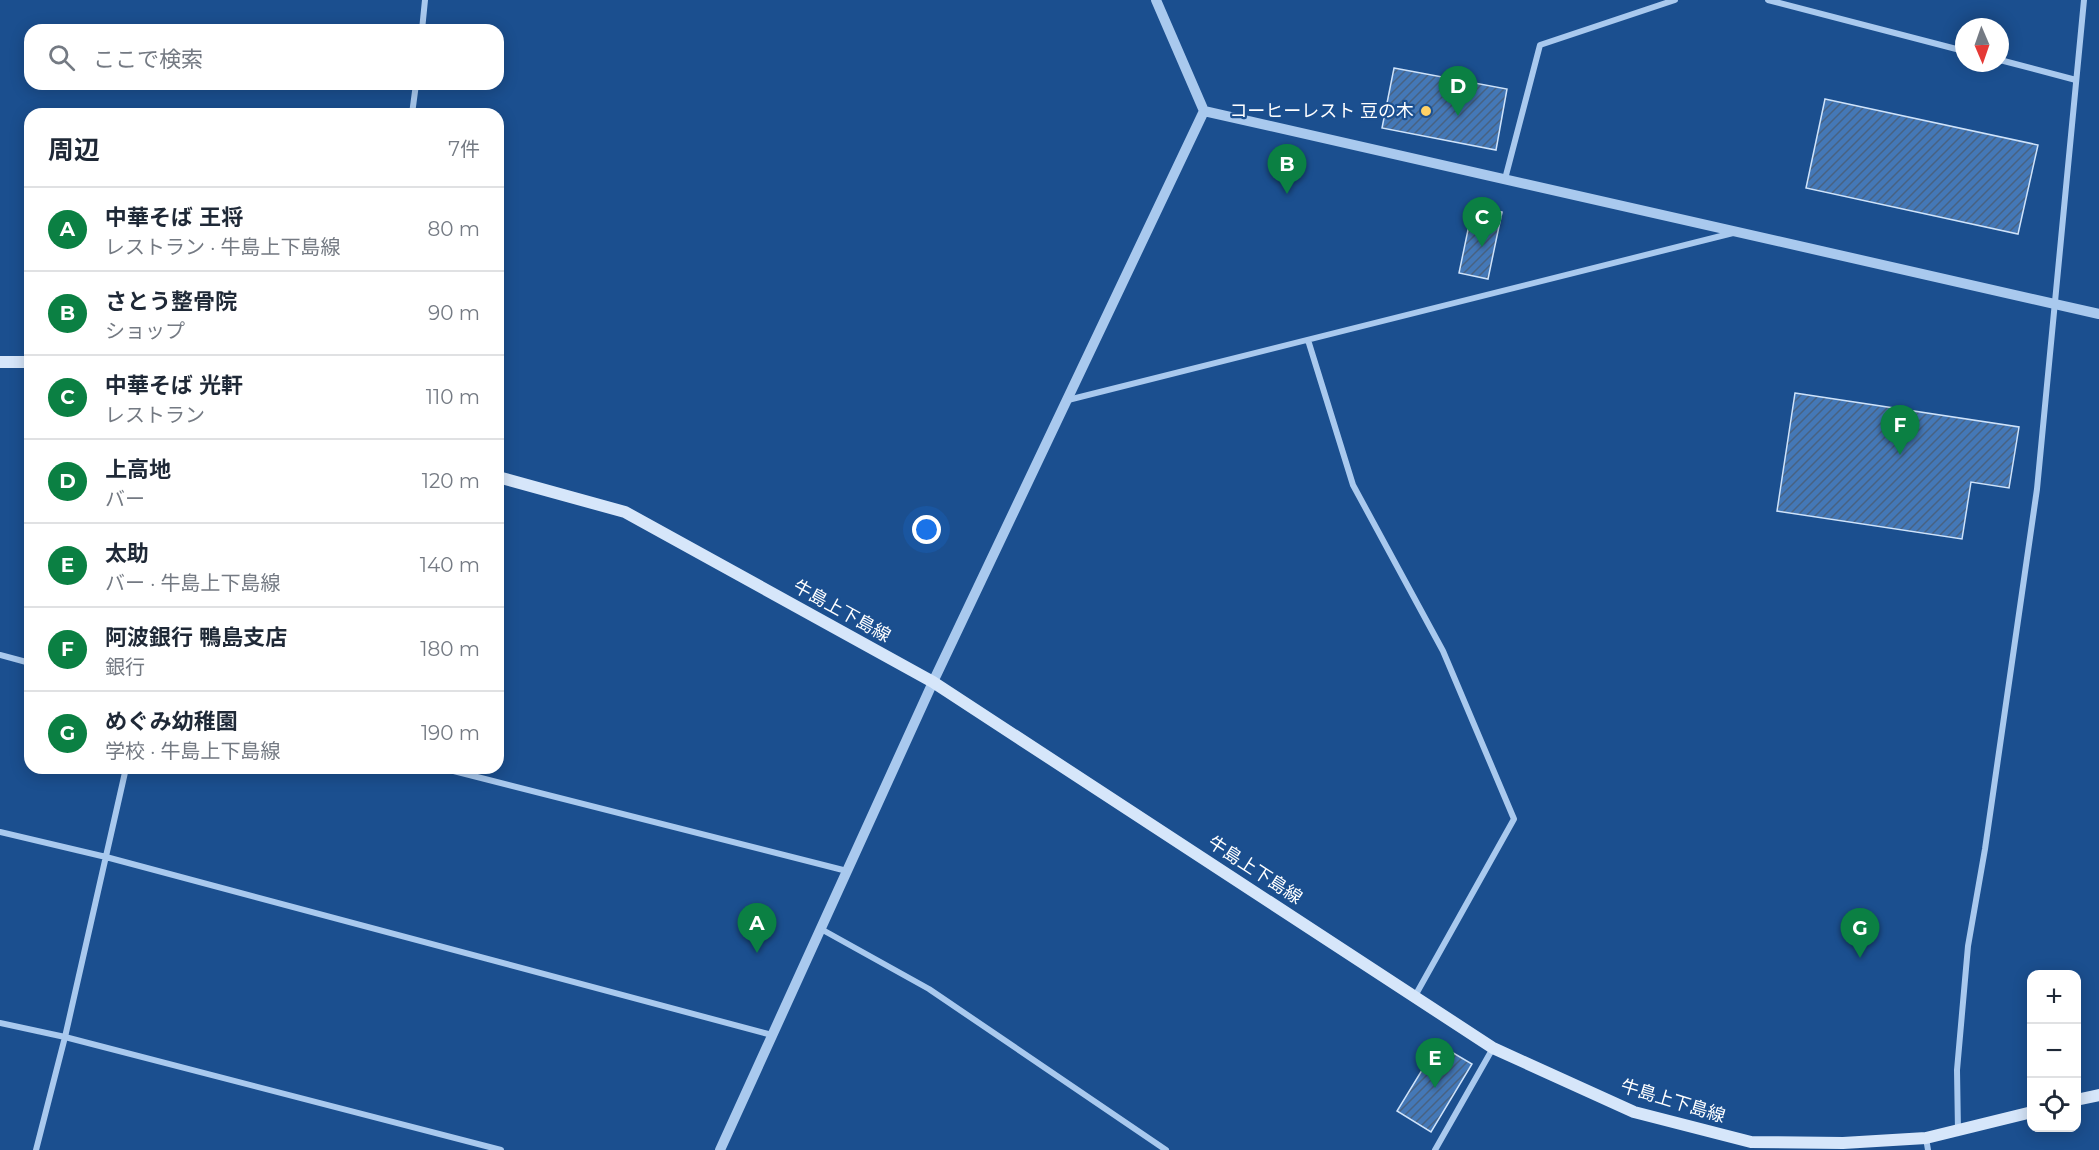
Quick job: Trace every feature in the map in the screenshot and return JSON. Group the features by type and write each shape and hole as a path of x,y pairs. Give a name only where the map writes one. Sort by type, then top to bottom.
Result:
{"main road":[{"path":"0,362 24,362"},
{"name":"牛島上下島線","path":"504,479 624,512 933,682 1493,1048 1634,1112 1750,1146 1843,1143 1927,1144 1958,1131 2027,1113"},
{"path":"2081,1099 2099,1095"}],"street":[{"path":"423,24 425,0"},
{"path":"720,1150 933,682 1204,111 1156,0"},
{"path":"1505,179 1540,45 1675,0"},
{"path":"1768,0 1955,49"},
{"path":"1958,1131 1957,1070 1968,945 1986,849 2037,489 2084,0"},
{"path":"2009,62 2076,80"},
{"path":"413,108 415,90"},
{"path":"1204,111 2099,314"},
{"path":"1066,401 1739,232"},
{"path":"1308,340 1353,485 1443,651 1514,819 1414,996"},
{"path":"0,655 24,661"},
{"path":"36,1150 65,1037 125,774"},
{"path":"466,774 847,871"},
{"path":"0,832 106,856 772,1035"},
{"path":"820,929 929,989 1166,1150"},
{"path":"0,1023 65,1037 501,1150"},
{"path":"1435,1150 1493,1048"}],"building":[{"path":"1394,68 1507,89 1496,150 1382,128"},
{"path":"1825,99 2038,145 2018,234 1806,188"},
{"path":"1473,206 1502,212 1488,279 1459,273"},
{"path":"1795,393 2019,427 2009,488 1971,482 1962,539 1777,511"},
{"path":"1438,1044 1472,1064 1431,1132 1397,1111"}],"place":[{"name":"コーヒーレスト 豆の木","path":"1426,111"},
{"name":"上高地","path":"1458,116"},
{"name":"さとう整骨院","path":"1287,194"},
{"name":"中華そば 光軒","path":"1482,247"},
{"name":"阿波銀行 鴨島支店","path":"1900,455"},
{"name":"中華そば 王将","path":"757,953"},
{"name":"めぐみ幼稚園","path":"1860,958"},
{"name":"太助","path":"1435,1088"}]}
